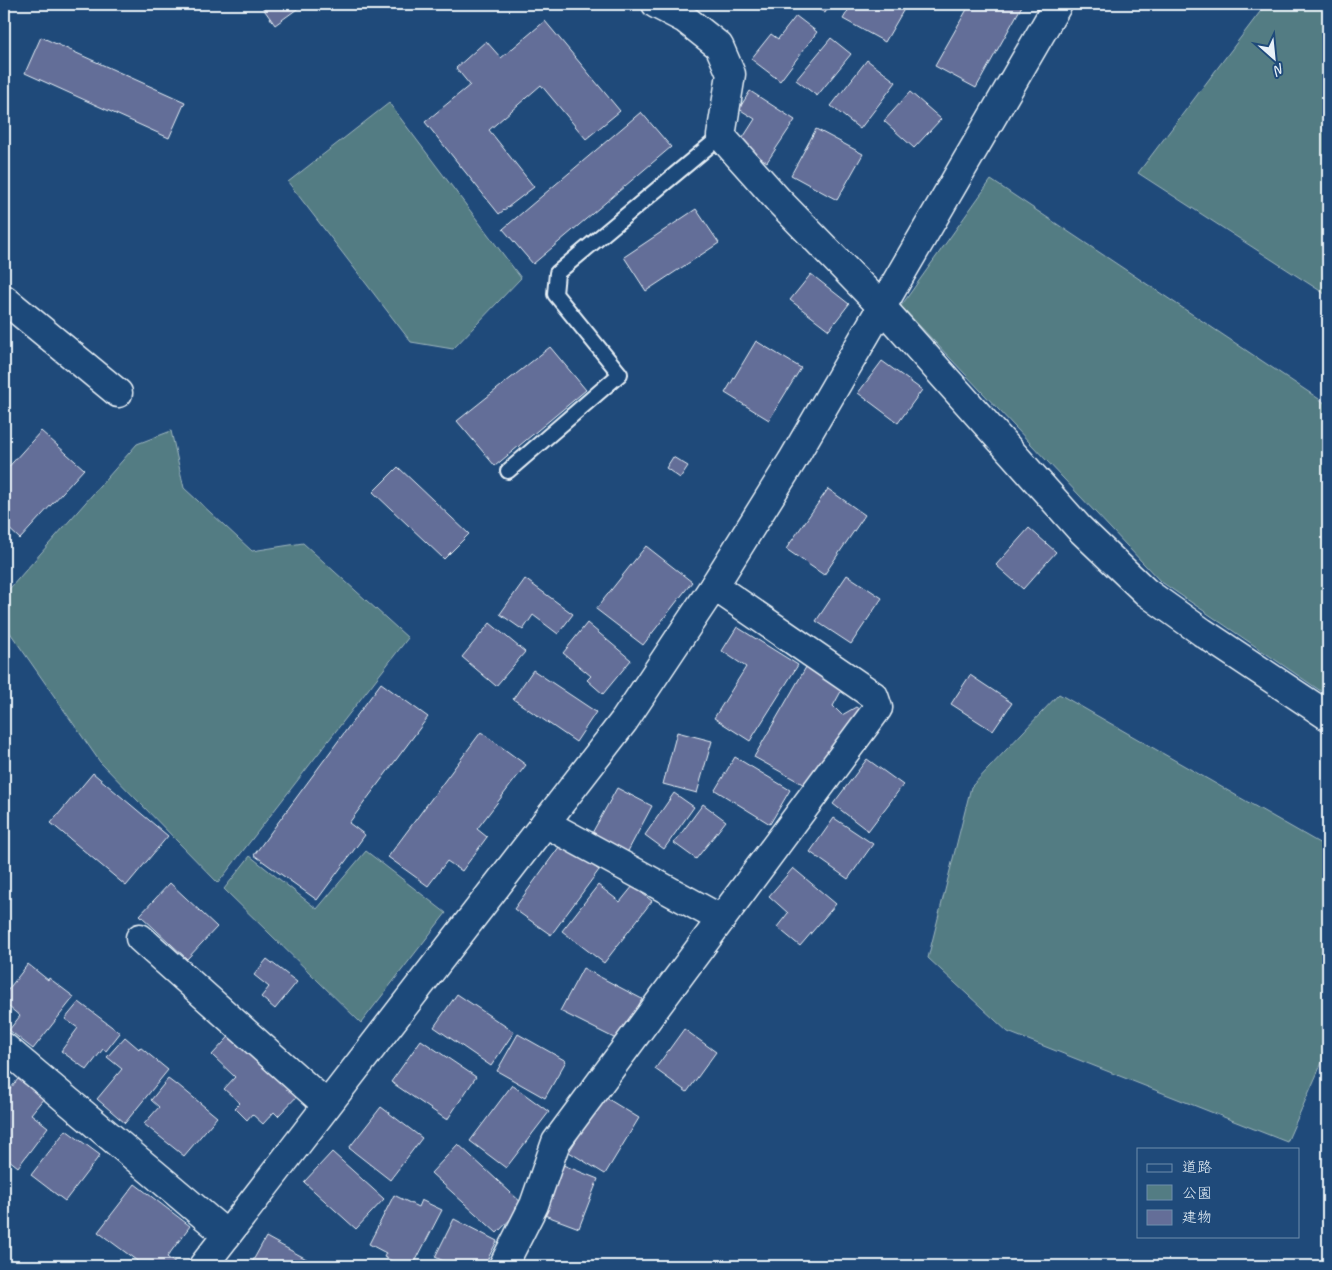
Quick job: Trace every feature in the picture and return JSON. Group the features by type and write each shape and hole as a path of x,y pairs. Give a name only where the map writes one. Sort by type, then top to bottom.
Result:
{"street":[{"path":"656,4 685,19 719,46 731,74 721,136 778,200 881,306 1079,528 1146,592 1202,632 1328,716"},
{"path":"203,1266 624,721 714,586 792,461 1058,4"},
{"path":"4,298 118,393"},
{"path":"503,1266 534,1205 556,1142 878,708 874,696 714,586"},
{"path":"546,823 721,920"},
{"path":"140,938 327,1105"},
{"path":"4,1047 227,1235"}],"lane":[{"path":"508,471 620,374 555,294 557,273 721,136"}],"green space":[{"path":"1266,4 1328,4 1328,296 1138,173"},
{"path":"389,103 521,278 453,349 411,342 288,182"},
{"path":"991,180 1328,405 1328,696 1160,581 901,306"},
{"path":"171,431 184,488 252,551 303,543 408,638 218,883 100,762 4,624 4,595 137,444"},
{"path":"1059,694 1328,848 1328,1049 1287,1142 1008,1032 928,958 971,787"},
{"path":"366,851 446,913 361,1023 224,889 250,856 317,909"}],"building":[{"path":"260,4 304,4 275,25"},
{"path":"810,4 830,4 825,13"},
{"path":"852,4 907,4 885,42 843,19"},
{"path":"970,4 1023,4 976,88 935,66"},
{"path":"796,16 817,32 780,81 751,59 771,34 778,39"},
{"path":"545,21 620,111 586,139 541,85 489,130 534,187 499,214 425,122 470,85 456,68 486,41 501,58"},
{"path":"41,37 185,102 169,138 25,73"},
{"path":"831,38 851,54 817,96 796,80"},
{"path":"867,60 896,82 860,129 831,106"},
{"path":"750,91 795,120 767,162 739,144 755,119 739,109"},
{"path":"910,92 941,119 914,148 884,121"},
{"path":"641,112 671,147 533,264 503,229"},
{"path":"816,129 863,154 837,200 791,175"},
{"path":"696,209 719,243 646,291 624,257"},
{"path":"811,274 849,304 829,330 790,300"},
{"path":"756,341 801,368 769,420 725,393"},
{"path":"550,347 586,390 495,466 457,421"},
{"path":"882,361 922,390 898,423 858,393"},
{"path":"41,431 84,469 20,539 4,524 4,472"},
{"path":"673,457 688,466 680,478 666,468"},
{"path":"398,467 469,534 444,559 373,492"},
{"path":"828,489 865,515 824,575 786,549"},
{"path":"1029,528 1056,552 1023,589 996,565"},
{"path":"646,546 692,582 643,645 596,609"},
{"path":"847,575 882,598 851,644 816,621"},
{"path":"525,579 573,614 558,634 533,615 523,630 500,614"},
{"path":"490,623 525,652 496,686 462,657"},
{"path":"587,623 631,660 603,694 587,680 591,676 563,653"},
{"path":"737,627 798,665 750,741 714,718 746,667 722,651"},
{"path":"809,662 845,684 833,706 842,715 856,707 864,713 810,788 754,757"},
{"path":"533,670 596,712 576,742 513,699"},
{"path":"970,675 1012,703 993,731 951,704"},
{"path":"381,683 428,717 349,823 365,835 317,900 254,855"},
{"path":"481,732 526,765 477,829 487,837 462,871 447,861 428,886 388,857"},
{"path":"677,732 712,741 697,793 663,784"},
{"path":"735,757 790,790 770,824 715,790"},
{"path":"867,759 903,785 868,831 833,804"},
{"path":"93,773 168,836 126,886 51,823"},
{"path":"617,788 652,806 627,853 591,835"},
{"path":"674,793 694,807 664,849 645,835"},
{"path":"703,804 726,821 696,859 674,843"},
{"path":"834,818 873,844 848,879 810,852"},
{"path":"562,843 599,870 551,935 514,909"},
{"path":"793,868 836,904 800,946 777,927 788,913 769,896"},
{"path":"170,883 217,927 187,959 140,915"},
{"path":"598,885 620,902 633,886 652,901 604,963 562,931"},
{"path":"267,959 297,982 275,1009 261,997 269,987 254,975"},
{"path":"28,964 74,997 33,1049 9,1030 20,1016 4,1003 4,995"},
{"path":"583,968 642,999 620,1041 560,1011"},
{"path":"457,994 514,1032 491,1066 434,1027"},
{"path":"79,1002 120,1033 106,1051 103,1049 87,1070 61,1051 78,1028 65,1019"},
{"path":"237,1028 304,1089 278,1116 274,1112 263,1124 252,1114 247,1120 235,1108 240,1103 224,1089 235,1077 212,1055"},
{"path":"684,1029 716,1052 687,1092 655,1069"},
{"path":"518,1034 566,1061 545,1098 497,1071"},
{"path":"125,1037 168,1070 125,1123 97,1099 122,1069 107,1057"},
{"path":"421,1040 476,1077 447,1120 391,1082"},
{"path":"18,1079 44,1098 31,1114 48,1127 18,1167 4,1156 4,1097"},
{"path":"168,1079 177,1084 217,1117 184,1156 144,1124 159,1107 151,1100"},
{"path":"512,1085 549,1112 506,1168 470,1141"},
{"path":"603,1096 639,1118 605,1174 569,1152"},
{"path":"381,1107 422,1138 390,1180 349,1148"},
{"path":"66,1130 100,1155 65,1201 31,1175"},
{"path":"458,1144 524,1205 497,1233 431,1173"},
{"path":"332,1152 384,1199 356,1229 304,1182"},
{"path":"558,1163 598,1179 579,1228 539,1213"},
{"path":"135,1184 190,1226 167,1257 177,1265 144,1266 98,1232"},
{"path":"394,1195 418,1207 421,1200 442,1210 413,1266 402,1266 384,1257 386,1253 369,1244"},
{"path":"454,1219 497,1241 484,1266 454,1266 435,1257"},
{"path":"266,1237 312,1262 310,1266 250,1266"},
{"path":"115,1260 123,1266 110,1266"}]}
